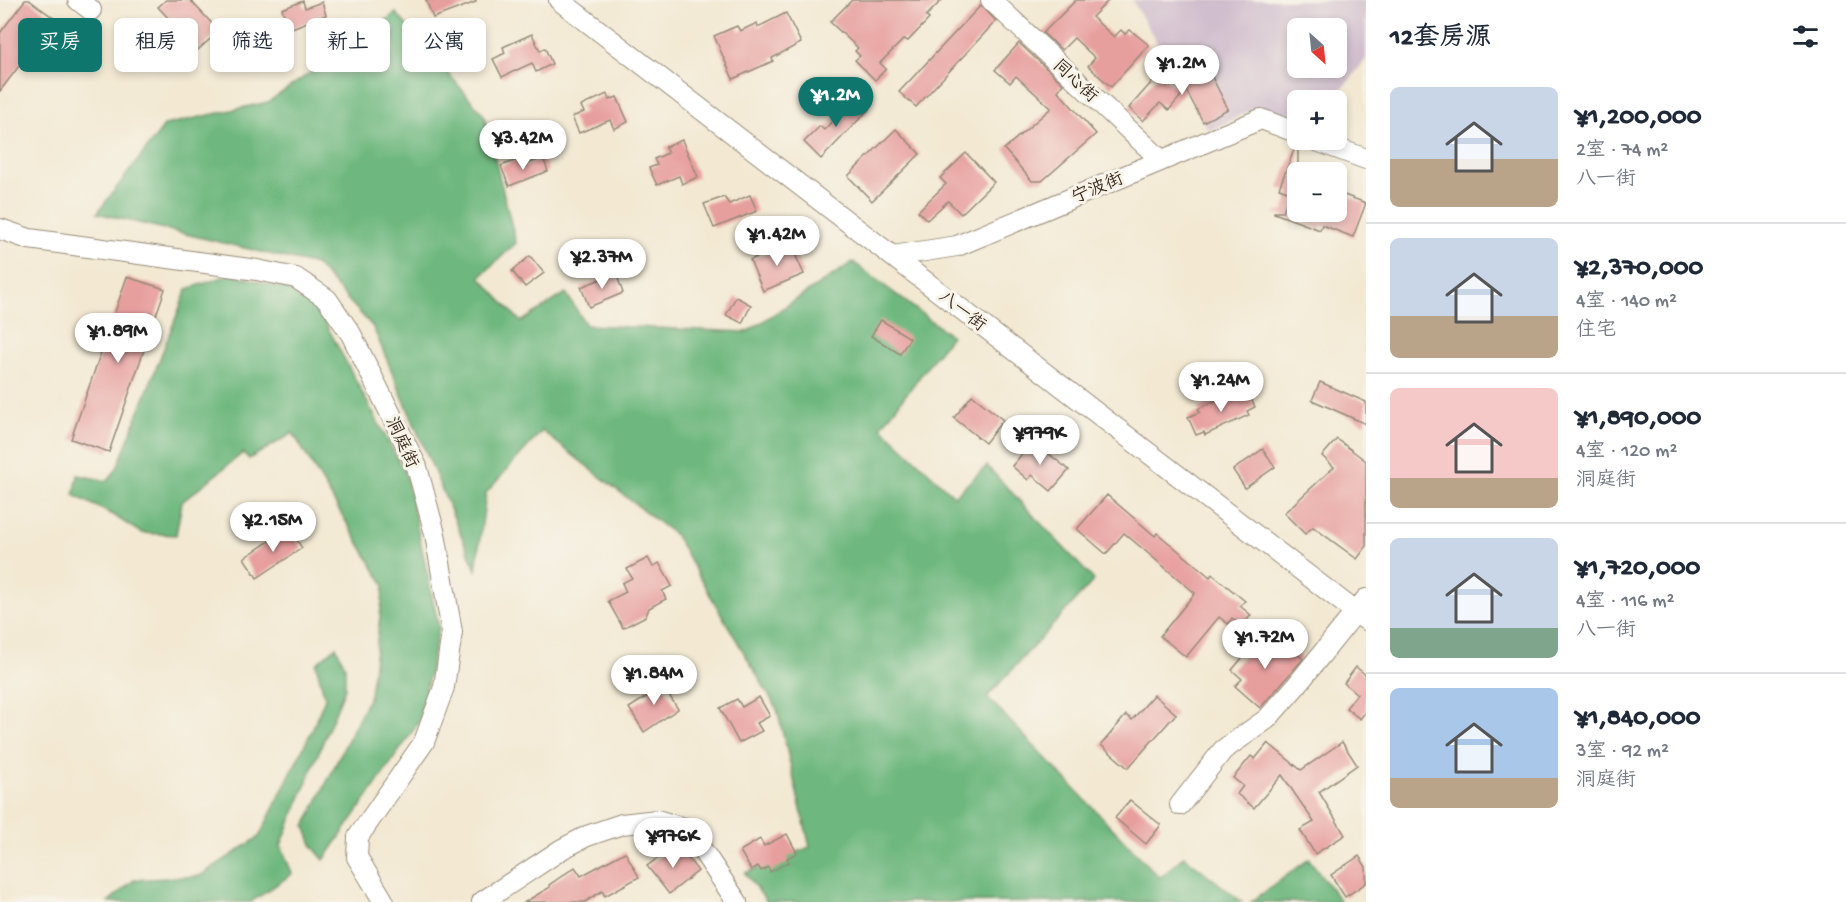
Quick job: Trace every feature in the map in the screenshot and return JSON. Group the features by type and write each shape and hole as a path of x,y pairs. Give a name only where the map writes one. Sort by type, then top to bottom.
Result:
{"street":[{"name":"八一街","path":"559,0 1363,611"},
{"name":"同心街","path":"991,0 1161,160"},
{"name":"宁波街","path":"893,256 957,246 1261,119 1287,129"},
{"path":"1341,150 1366,159"},
{"name":"洞庭街","path":"0,229 29,239 257,270 296,278 327,299 351,334 417,467 435,534 452,632 444,687 424,742 358,837 357,857 384,902"},
{"path":"1180,805 1223,750 1267,719 1363,611"},
{"path":"482,902 562,849 587,836 622,824 657,820 688,830 737,902"}],"shaded area":[{"path":"1132,0 1366,0 1366,59 1341,90 1287,90 1287,113 1255,108 1209,131"}],"green space":[{"path":"396,13 402,20 402,72 447,72 484,115 516,243 480,277 521,322 566,293 586,325 747,332 853,262 951,336 881,427 954,496 987,466 1094,580 987,697 1160,878 1184,856 1242,902 767,902 745,873 810,847 777,709 675,535 542,431 486,493 476,570 373,327 316,265 97,213 165,125 268,102 311,72 390,72 389,18"},
{"path":"232,274 289,290 320,313 406,475 439,628 419,722 324,860 313,847 305,826 370,695 384,585 293,433 249,459 243,453 182,502 176,535 141,533 113,515 74,495 78,475 108,481 117,468 187,289"},
{"path":"336,647 345,666 345,688 281,845 292,874 251,902 108,902 134,880 200,876 259,837 312,730 325,698 316,664"},
{"path":"1309,859 1341,902 1251,902"}],"building":[{"path":"25,0 29,0 54,18 18,18 18,67 0,91 0,33"},
{"path":"166,0 190,0 210,21 210,39 198,50 198,18 168,18 158,7"},
{"path":"426,0 476,0 476,2 433,18"},
{"path":"852,0 942,0 926,16 929,19 908,41 904,39 880,63 886,69 875,80 855,60 860,56 855,51 858,48 830,22"},
{"path":"1076,0 1109,0 1092,17 1114,37 1121,30 1125,34 1130,30 1149,45 1111,87 1088,66 1095,58 1074,38 1062,50 1043,33"},
{"path":"303,1 305,8 322,2 326,15 306,18 306,23 294,27 294,18 285,18 282,9"},
{"path":"981,5 996,21 916,107 899,92"},
{"path":"786,13 801,43 772,58 773,61 733,79 714,36 737,26 740,31 757,23 758,27"},
{"path":"532,34 540,51 545,48 552,64 536,72 532,63 502,77 493,59 505,53 503,47"},
{"path":"1019,43 1063,84 1058,91 1096,134 1042,181 1032,181 1004,149 1051,108 1016,76 1010,83 995,70"},
{"path":"1207,67 1228,109 1203,122 1186,90 1169,110 1160,103 1143,121 1129,108 1159,74 1172,85"},
{"path":"607,94 609,100 617,97 628,122 614,129 610,120 579,133 572,117 584,112 581,106"},
{"path":"856,96 869,109 821,159 804,142 820,126 824,130"},
{"path":"896,129 920,154 872,201 848,176"},
{"path":"682,140 698,177 682,184 679,176 657,185 649,168 657,165 654,159 668,153 665,147"},
{"path":"1294,150 1298,150 1298,162 1289,162"},
{"path":"966,153 994,182 961,214 948,201 927,220 918,211 946,184 940,178"},
{"path":"522,158 525,165 543,158 548,171 509,186 501,166"},
{"path":"1287,168 1287,191 1279,188"},
{"path":"750,195 757,211 714,228 704,204 724,197 729,204"},
{"path":"1347,196 1366,203 1353,237 1322,225 1320,230 1298,222 1347,222"},
{"path":"1287,201 1287,218 1274,213 1283,212"},
{"path":"790,243 804,274 763,291 750,260"},
{"path":"530,256 544,273 525,287 512,271"},
{"path":"616,273 623,293 589,307 581,287"},
{"path":"127,277 165,289 109,452 71,439"},
{"path":"736,297 751,305 742,323 726,315"},
{"path":"881,320 910,338 900,354 871,336"},
{"path":"1320,382 1366,402 1366,424 1312,400"},
{"path":"1237,390 1240,397 1248,393 1255,407 1247,411 1249,415 1205,435 1204,432 1196,435 1188,417 1200,412 1198,409"},
{"path":"972,395 1003,420 985,443 954,418"},
{"path":"1337,439 1366,461 1366,547 1357,559 1313,527 1305,534 1284,513 1334,467 1322,456"},
{"path":"1033,441 1069,470 1051,491 1032,475 1028,480 1012,466"},
{"path":"1263,449 1275,467 1245,488 1233,470"},
{"path":"1107,495 1155,536 1157,533 1210,577 1212,574 1245,601 1240,606 1251,615 1242,626 1232,618 1228,624 1219,617 1186,657 1160,636 1195,593 1124,533 1106,554 1077,529"},
{"path":"289,528 302,548 257,578 244,558"},
{"path":"648,558 653,567 659,563 672,586 662,591 666,599 649,608 646,616 623,628 608,601 626,592 622,583 632,578 627,569"},
{"path":"1277,636 1303,659 1260,708 1235,686 1242,679 1232,670 1255,643 1263,651"},
{"path":"1356,667 1366,675 1366,711 1360,719 1346,708 1357,694 1344,683"},
{"path":"658,678 678,709 644,732 629,708 651,694 646,686"},
{"path":"1154,695 1176,714 1128,768 1101,745 1126,715 1132,720"},
{"path":"759,697 770,716 757,723 762,731 739,743 720,708 737,699 742,707"},
{"path":"1342,742 1357,765 1319,792 1345,835 1315,854 1300,830 1314,822 1282,775 1254,808 1237,794 1243,786 1233,778 1251,756 1255,759 1268,743 1301,770"},
{"path":"1130,800 1161,825 1146,844 1115,818"},
{"path":"787,834 797,853 787,858 789,862 770,872 768,867 761,871 758,866 751,870 740,851 760,839 764,846"},
{"path":"677,844 698,871 669,894 647,866"},
{"path":"625,852 639,877 605,896 602,891 585,902 525,902 550,887 549,885 575,867 581,876"},
{"path":"1359,856 1366,867 1366,883 1345,897 1331,875"}]}
